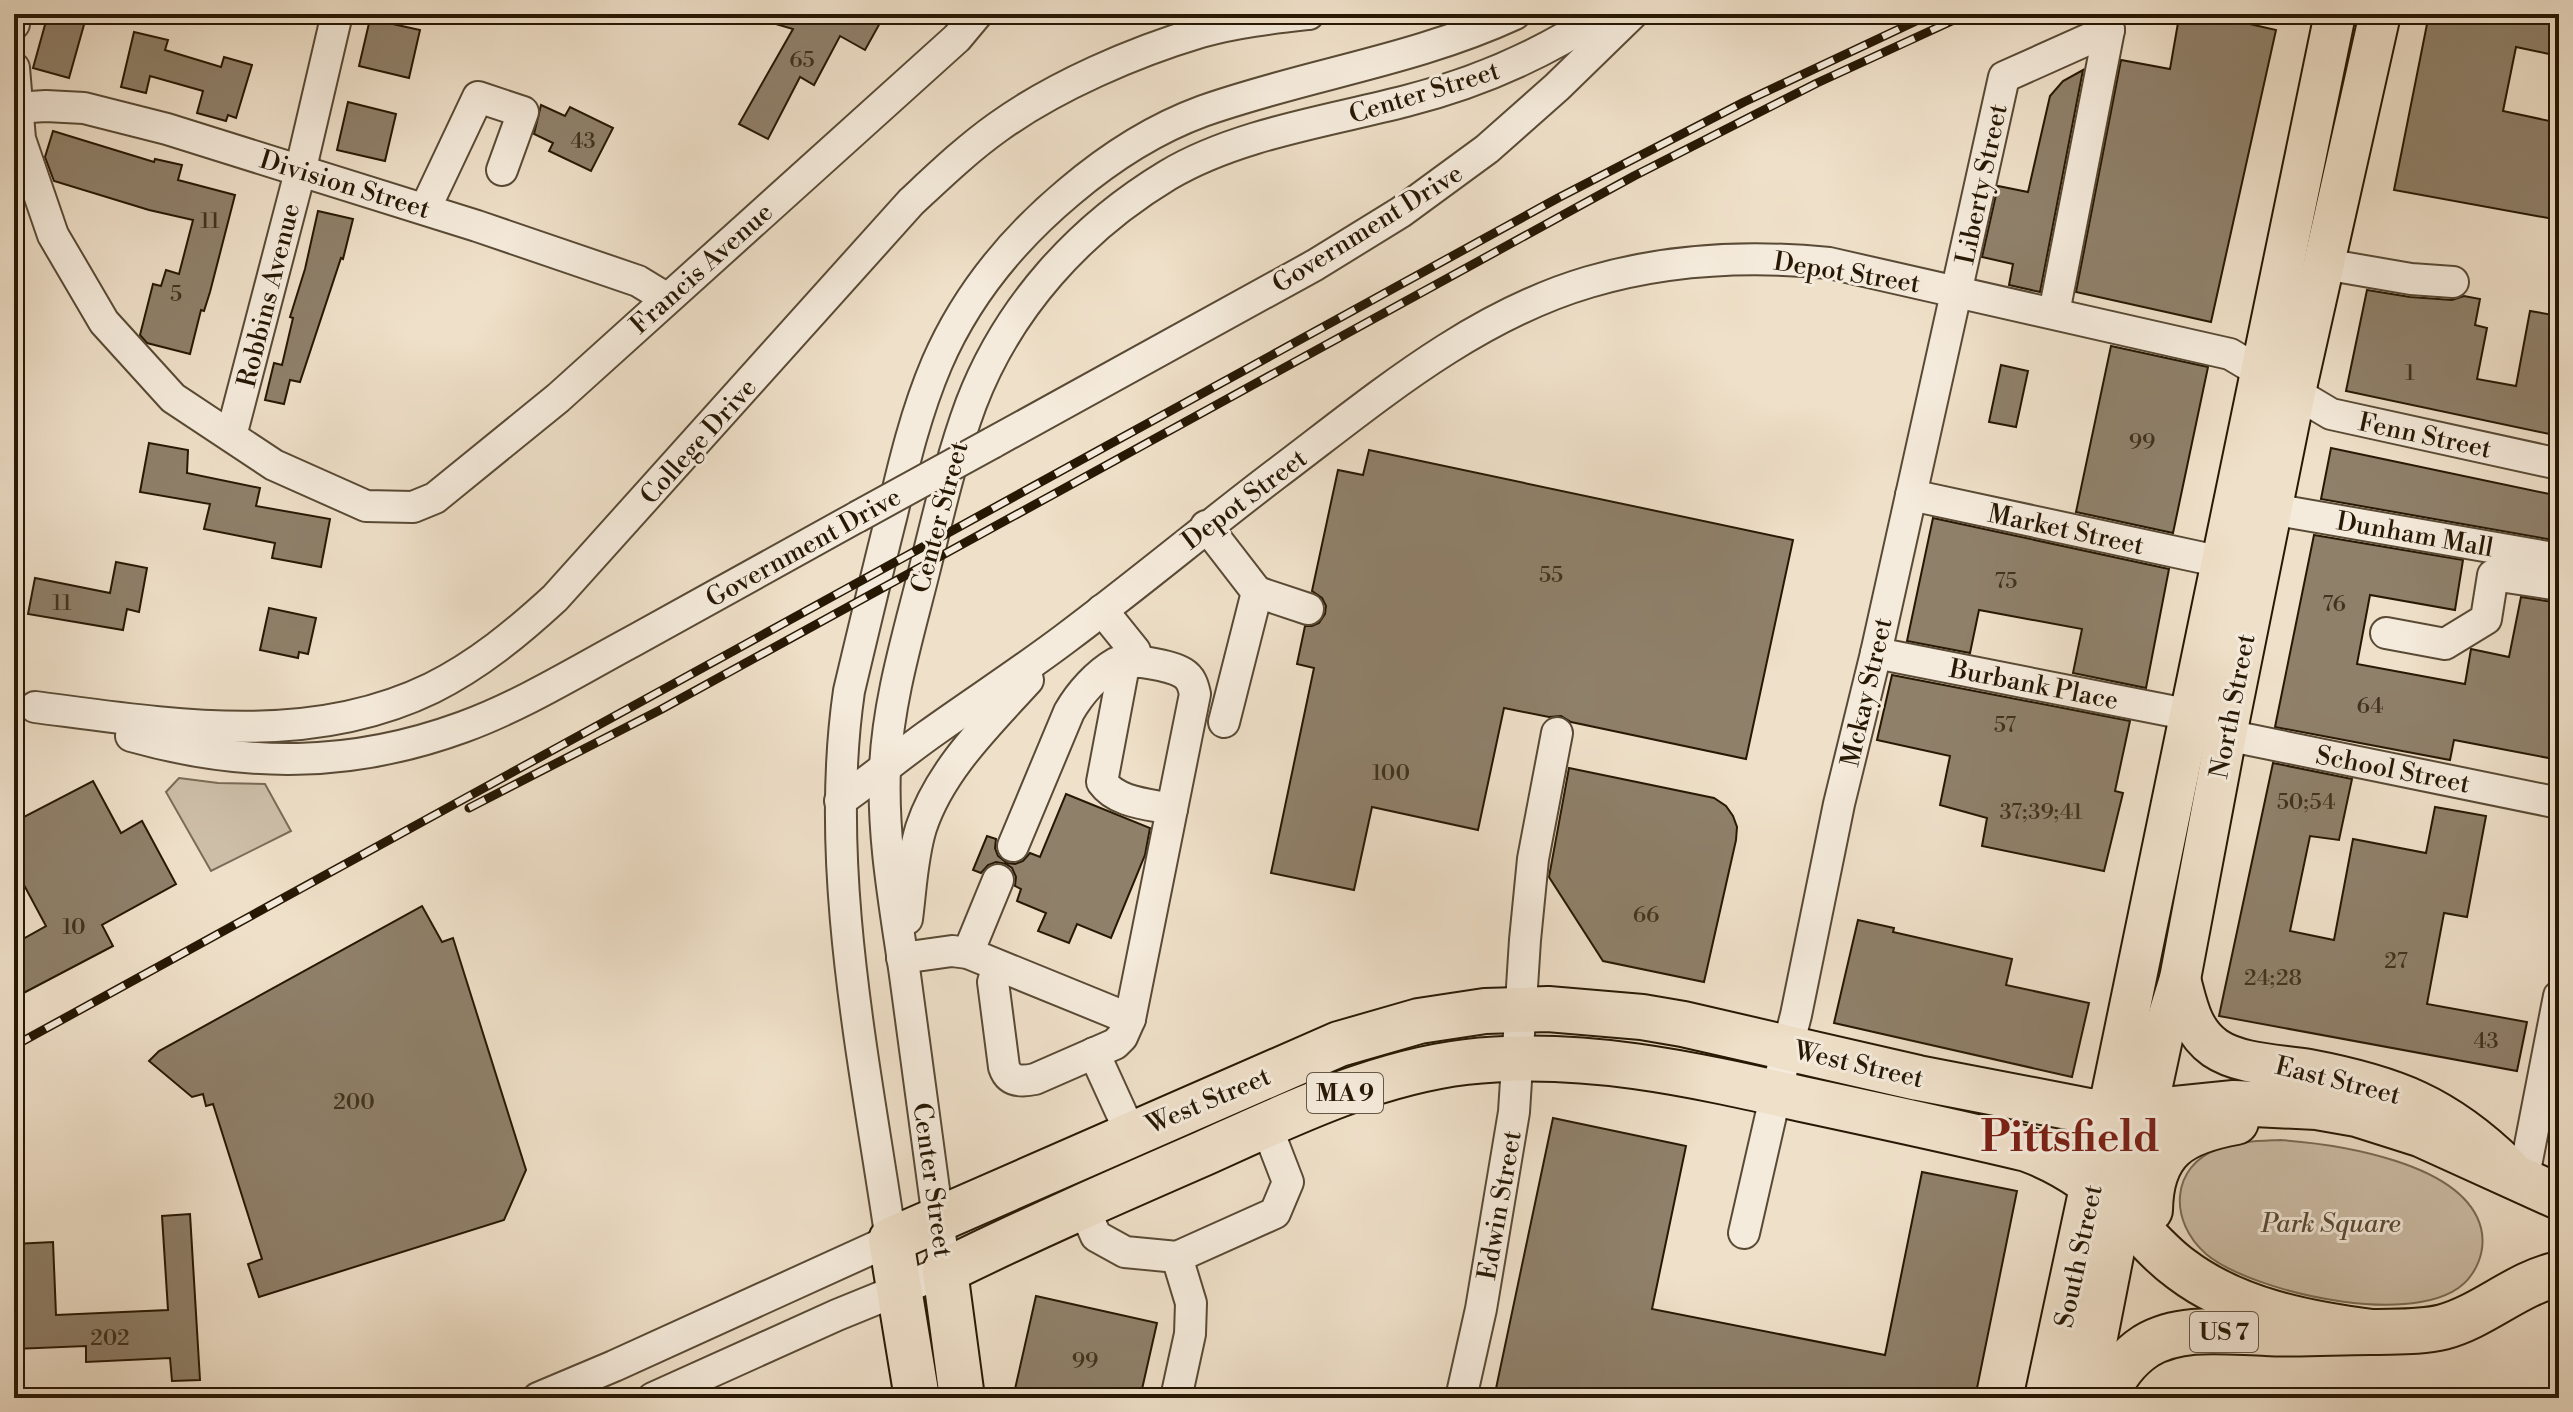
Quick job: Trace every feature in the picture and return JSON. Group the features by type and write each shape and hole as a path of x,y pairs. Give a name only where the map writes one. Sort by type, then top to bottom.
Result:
{"highway":[{"name":"West Street","path":"891,1240 1339,1044 1419,1021 1463,1013 1520,1009 1575,1010 1642,1017 2069,1108 2127,1113 2234,1103 2317,1107"},
{"name":"West Street","path":"945,1271 1083,1206 1354,1089 1408,1073 1465,1062 1518,1059 1612,1063 1776,1093 2027,1149 2054,1159 2107,1197"},
{"path":"2163,1254 2152,1232 2150,1188 2158,1166 2173,1145 2207,1127 2317,1107 2357,1114 2420,1134 2541,1189"},
{"name":"North Street","path":"2083,1398 2107,1197 2127,1113"},
{"name":"MA 9","path":"2107,1197 2163,1254 2198,1280 2286,1317 2372,1332"},
{"name":"South Street","path":"2047,1398 2107,1197"},
{"name":"Center Street","path":"891,1240 917,1398"},
{"name":"Center Street","path":"945,1271 962,1398"},
{"name":"US 7","path":"2105,1398 2133,1355 2175,1335 2203,1332 2407,1332 2443,1327 2546,1277 2559,1274"}],"main road":[{"name":"North Street","path":"2127,1113 2191,715 2335,14"},
{"name":"North Street","path":"2127,1113 2163,1034 2180,979 2295,392 2380,14"},
{"name":"East Street","path":"2180,979 2193,1024 2213,1047 2239,1058 2368,1083 2405,1095 2462,1127 2541,1189"}],"street":[{"path":"14,24 15,14"},
{"name":"Robbins Avenue","path":"231,436 300,172 337,14"},
{"name":"College Drive","path":"24,704 165,724 232,728 310,724 352,716 405,700 445,680 515,635 555,598 911,202 999,126 1091,75 1170,42 1233,24 1309,14"},
{"name":"Center Street","path":"891,1240 848,942 840,801 841,757 849,691 914,428 937,362 993,268 1050,208 1086,177 1125,150 1200,112 1439,45 1515,14"},
{"name":"Center Street","path":"945,1271 892,893 885,770 904,649 942,504 971,404 1003,338 1031,295 1090,231 1171,173 1246,143 1409,101 1478,79 1548,48 1603,14"},
{"name":"Government Drive","path":"24,704 147,741 270,760 319,760 386,749 465,727 542,691 1315,265 1401,212 1463,168 1557,87 1632,14"},
{"name":"Francis Avenue","path":"231,436 274,465 366,506 413,507 435,498 558,398 946,48 971,15"},
{"name":"Liberty Street","path":"1958,291 2004,77 2109,30 2054,313"},
{"path":"14,68 20,139 53,235 104,322 173,398 231,436"},
{"path":"425,209 478,97 523,112 502,170"},
{"name":"Division Street","path":"16,108 84,108 167,129 425,209 638,281 666,298"},
{"name":"Depot Street","path":"840,801 1064,640 1206,526 1447,349 1492,321 1588,282 1683,263 1731,259 1777,258 1829,263 2230,354 2295,392"},
{"path":"2324,264 2411,279 2453,282"},
{"name":"Mckay Street","path":"1744,1233 1796,1015 1839,804 1958,291"},
{"name":"Fenn Street","path":"2295,392 2331,414 2559,464"},
{"name":"Market Street","path":"1911,495 2222,562"},
{"name":"Dunham Mall","path":"2272,509 2559,559"},
{"path":"1206,526 1257,592 1308,609"},
{"path":"2386,633 2445,644 2486,619 2493,575 2559,585"},
{"path":"1224,722 1257,592"},
{"path":"1102,610 1135,651 1102,782 1119,797 1172,809"},
{"name":"Depot Street","path":"902,956 916,849 921,828 937,793 973,741 1064,640"},
{"name":"Burbank Place","path":"1876,653 2191,715"},
{"path":"998,966 993,982 1007,1075 1023,1081 1035,1079 1115,1044 1122,1037 1130,1019 1195,694 1193,683 1185,674 1175,669 1132,661 1115,664 1080,693 1013,846"},
{"name":"Edwin Street","path":"1461,1398 1481,1309 1512,1127 1533,859 1557,733"},
{"name":"School Street","path":"2226,735 2559,803"},
{"path":"968,953 998,880"},
{"path":"902,956 952,951 968,953 1130,1019"},
{"path":"2541,1189 2559,996"},
{"path":"1094,1053 1131,1134"},
{"path":"1083,1206 1096,1236 1125,1252 1177,1257 1275,1213 1288,1182 1266,1125"},
{"name":"West Street","path":"538,1398 891,1240"},
{"path":"1176,1398 1190,1334 1191,1303 1177,1257"},
{"name":"West Street","path":"653,1398 823,1321 945,1271"}],"green space":[{"path":"179,778 265,784 291,831 211,871 166,792"},
{"name":"Park Square","path":"2280,1140 2364,1152 2425,1172 2450,1187 2470,1205 2481,1228 2481,1252 2472,1274 2451,1292 2420,1302 2383,1305 2342,1302 2261,1282 2229,1269 2206,1254 2185,1226 2181,1211 2183,1181 2191,1168 2203,1156 2220,1148"}],"building":[{"path":"48,14 87,14 69,78 33,68"},
{"path":"760,14 864,14 880,23 865,50 840,36 814,85 800,77 768,139 739,124 793,29 759,19"},
{"path":"2429,14 2557,14 2549,54 2516,47 2503,111 2559,123 2559,220 2394,190"},
{"path":"2219,17 2276,30 2211,322 2076,292 2121,60 2170,69 2178,23"},
{"path":"370,19 420,30 409,78 359,66"},
{"path":"134,32 168,40 165,50 221,67 224,57 252,65 236,118 228,115 226,121 197,113 203,91 150,76 146,93 121,87"},
{"path":"2083,70 2040,292 2009,285 2013,264 1982,257 1998,186 2028,192 2050,96 2063,81"},
{"path":"348,102 396,114 385,161 337,150"},
{"path":"541,105 565,116 570,107 613,128 591,171 549,151 553,143 534,134"},
{"path":"53,131 154,162 155,159 182,165 178,180 235,195 190,354 147,343 140,335 153,284 161,286 166,270 179,274 193,220 54,181 45,157"},
{"path":"318,211 353,219 343,259 300,382 290,380 284,404 265,400 274,363 282,365 293,318 290,317"},
{"path":"2367,290 2410,297 2452,300 2464,296 2480,299 2475,325 2487,328 2477,379 2516,386 2530,311 2559,316 2559,436 2346,391"},
{"path":"2111,346 2208,367 2173,533 2076,512"},
{"path":"2001,365 2028,371 2016,427 1989,422"},
{"path":"149,443 188,450 187,473 260,488 256,506 330,519 321,567 272,558 275,543 204,529 210,504 140,492"},
{"path":"2331,448 2559,496 2559,541 2321,499"},
{"path":"1369,450 1793,540 1746,759 1571,722 1561,716 1549,717 1504,708 1478,830 1372,807 1354,890 1271,873 1314,668 1297,664 1305,626 1319,623 1325,614 1326,606 1322,598 1312,591 1338,470 1363,475"},
{"path":"1933,518 2169,569 2146,688 2073,673 2082,629 1979,610 1970,653 1907,641"},
{"path":"2314,535 2463,560 2455,610 2370,595 2357,664 2465,684 2471,649 2509,657 2521,597 2559,603 2559,760 2454,740 2450,760 2275,727"},
{"path":"116,562 147,568 139,612 127,609 123,630 28,614 35,578 110,593"},
{"path":"269,608 316,618 308,654 299,652 298,658 260,650"},
{"path":"1892,675 2130,721 2115,791 2123,793 2104,871 1982,846 1987,818 1940,805 1950,756 1877,740"},
{"path":"2273,763 2352,779 2339,840 2310,836 2290,931 2334,940 2353,839 2426,853 2435,807 2486,816 2467,917 2444,913 2427,1004 2527,1022 2517,1071 2219,1016"},
{"path":"1569,768 1714,798 1726,806 1733,816 1737,827 1736,840 1704,982 1603,961 1549,877"},
{"path":"93,781 121,833 142,821 176,884 102,925 113,946 14,998 14,944 46,926 24,885 14,890 14,822"},
{"path":"1066,794 1150,828 1145,855 1111,938 1077,924 1069,943 1038,931 1046,913 1017,901 1021,889 1015,886 1016,877 1012,868 996,862 981,873 973,870 987,836 996,839 998,856 1007,863 1023,861 1030,853 1040,857"},
{"path":"422,906 442,942 453,938 526,1170 504,1220 259,1297 248,1264 262,1259 213,1104 206,1106 203,1094 192,1097 149,1061 159,1051"},
{"path":"1858,920 1894,928 1893,932 2012,959 2006,985 2089,1003 2072,1077 1834,1023"},
{"path":"1553,1118 1686,1146 1652,1309 1885,1355 1922,1172 2017,1191 1975,1398 1494,1398"},
{"path":"190,1214 200,1380 172,1381 170,1358 86,1362 86,1346 14,1349 14,1244 53,1242 56,1315 168,1310 162,1216"},
{"path":"1036,1296 1157,1323 1140,1398 1013,1398"}],"railway":[{"path":"14,1046 1558,198 1744,102 1931,14"},
{"path":"469,808 660,710 1634,176 1817,83 1967,14"}],"district":[{"name":"Pittsfield","path":"2070,1136"}]}
